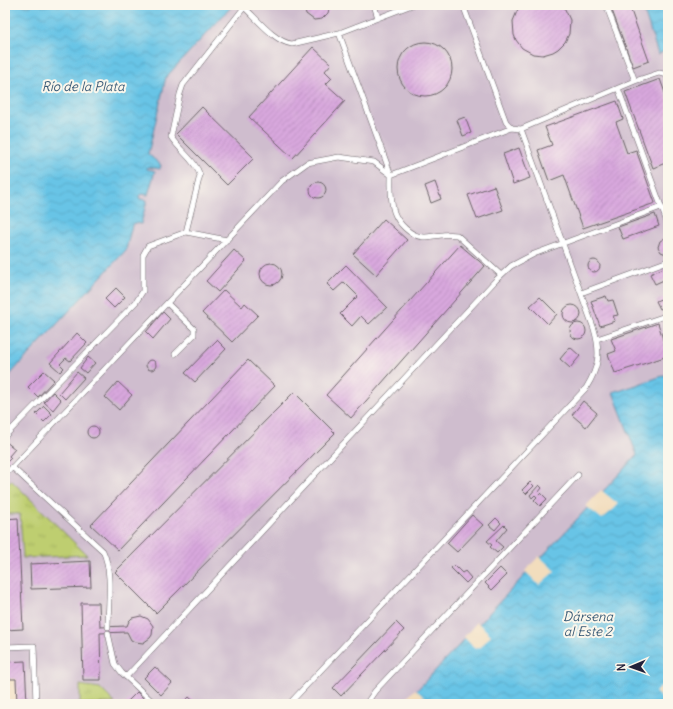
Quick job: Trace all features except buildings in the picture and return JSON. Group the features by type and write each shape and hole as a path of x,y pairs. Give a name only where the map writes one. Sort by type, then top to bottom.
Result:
{"lane":[{"path":"374,5 378,18"},
{"path":"186,232 200,175 198,168 177,147 170,137 180,94 183,85 245,6 276,38 284,43 292,44 339,33 412,5"},
{"path":"463,5 506,122 512,128"},
{"path":"606,5 635,82"},
{"path":"339,33 391,175 391,195 394,212 404,227 412,234 423,237 457,235 501,275"},
{"path":"391,175 512,128 521,129 618,88 659,73 668,75"},
{"path":"618,88 668,225"},
{"path":"289,704 586,388 594,372 599,355 597,339 521,129"},
{"path":"5,475 282,181 307,163 339,157 374,162 391,175"},
{"path":"126,677 501,275 512,266 534,254 661,207"},
{"path":"5,436 136,302 143,291 143,255 148,246 186,232 227,240"},
{"path":"581,293 668,261"},
{"path":"167,303 194,329 194,335 175,354"},
{"path":"597,339 668,315"},
{"path":"12,467 103,551 108,561 109,571 108,627"},
{"path":"366,704 375,691 578,475"},
{"path":"108,633 115,664 126,677 155,704"},
{"path":"5,647 34,646 36,704"}],"shaded area":[{"path":"233,5 642,5 658,53 668,50 668,374 619,392 614,392 637,455 404,704 17,704 16,679 5,679 5,380 126,250 132,225 135,223 147,200 140,199 139,196 154,171 146,169 147,167 156,169 148,154 166,77"}],"green space":[{"path":"11,480 87,555 23,558 20,514 5,514 5,486"},
{"path":"80,685 100,688 115,703 80,704"}],"water":[{"name":"Río de la Plata","path":"5,5 233,5 166,77 148,154 161,165 160,169 147,167 147,169 155,171 148,195 141,194 139,196 140,199 147,200 141,224 135,223 132,225 126,250 5,380"},
{"path":"642,5 668,5 668,50 658,54"},
{"name":"Dársena al Este 2","path":"668,374 668,704 404,704 637,455 613,392"}],"pier":[{"path":"601,490 618,504 602,519 586,506"},
{"path":"539,556 555,571 539,585 525,571"},
{"path":"477,622 491,635 481,647 475,649 464,637"},
{"path":"668,680 668,704 655,692"},
{"path":"415,689 429,701 427,704 402,704"}]}
